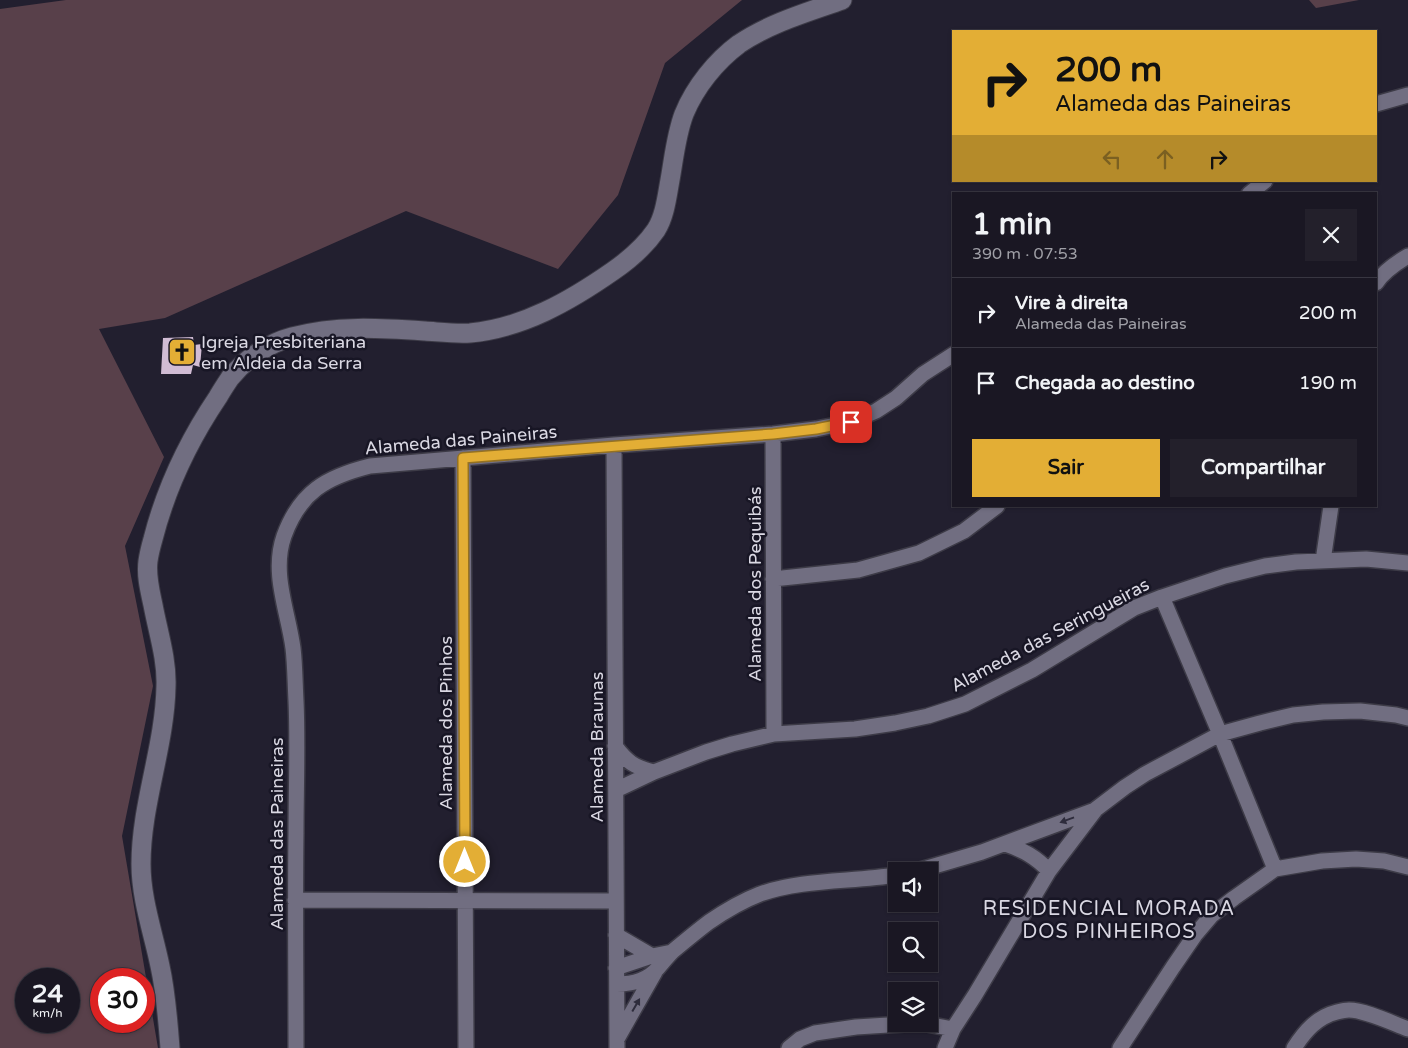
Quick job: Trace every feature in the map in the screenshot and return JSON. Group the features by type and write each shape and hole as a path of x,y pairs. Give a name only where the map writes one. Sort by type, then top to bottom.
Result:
{"street":[{"path":"170,1048 166,1002 160,968 141,886 142,826 164,714 166,684 164,659 148,583 148,560 160,513 178,468 201,422 231,376 242,365 264,350 286,339 312,332 344,328 466,333 497,329 531,318 558,306 613,271 636,253 657,228 664,210 676,139 684,113 698,88 718,62 740,44 766,29 842,0"},
{"path":"1377,104 1408,95"},
{"path":"1251,192 1264,182"},
{"path":"1377,282 1395,264 1408,256"},
{"name":"Alameda das Paineiras","path":"296,1048 296,712 293,651 280,584 279,562 284,537 301,502 315,489 333,478 370,466 773,434 816,429 851,422 876,411 896,398 923,374 952,355"},
{"name":"Alameda dos Pequibás","path":"773,434 774,734"},
{"name":"Alameda Braunas","path":"614,446 617,1044"},
{"name":"Alameda dos Pinhos","path":"463,458 466,1048"},
{"path":"773,578 858,570 919,553 964,531 996,507"},
{"path":"1323,561 1331,507"},
{"name":"Alameda das Seringueiras","path":"616,790 654,772 732,744 774,734 855,729 895,723 928,716 964,704 1032,670 1134,608 1225,576 1265,566 1296,562 1366,559 1408,563"},
{"path":"1162,597 1275,870"},
{"path":"945,1048 953,1029 1049,871 1096,809 1125,786 1220,734 1293,715 1360,711 1408,718"},
{"path":"615,746 625,759 638,768 654,772"},
{"path":"938,865 1005,844 1096,809"},
{"path":"1038,831 1056,836 1065,848"},
{"path":"1005,844 1026,852 1040,861 1049,871"},
{"path":"1120,1048 1195,935 1212,915 1275,870 1322,861 1356,859 1384,861 1408,867"},
{"path":"616,984 628,984 638,981 654,963 672,952 716,918 760,894 802,885 888,876"},
{"path":"295,900 616,901"},
{"path":"616,935 654,963"},
{"path":"616,968 654,963"},
{"path":"617,1044 654,963"},
{"path":"1294,1048 1302,1035 1315,1022 1332,1013 1348,1010 1364,1013 1408,1029"},
{"path":"789,1048 800,1039 815,1033 888,1025"},
{"path":"938,1026 953,1029"}],"shaded area":[{"path":"66,0 742,0 665,63 618,195 558,269 406,211 165,318 99,329 164,457 125,546 153,686 122,836 144,968 90,968 90,1033 155,1033 155,1030 158,1048 0,1048 0,9"},
{"path":"1309,0 1359,0 1316,8"}],"building":[{"name":"Igreja Presbiteriana em Aldeia da Serra","path":"193,337 194,345 202,344 200,367 193,365 191,374 161,374 163,338"}],"place":[{"name":"Igreja Presbiteriana em Aldeia da Serra","path":"182,352"}],"district":[{"name":"RESIDENCIAL MORADA DOS PINHEIROS","path":"1109,920"}],"route":[{"path":"465,862 463,458 773,434 816,429 851,422"}]}
